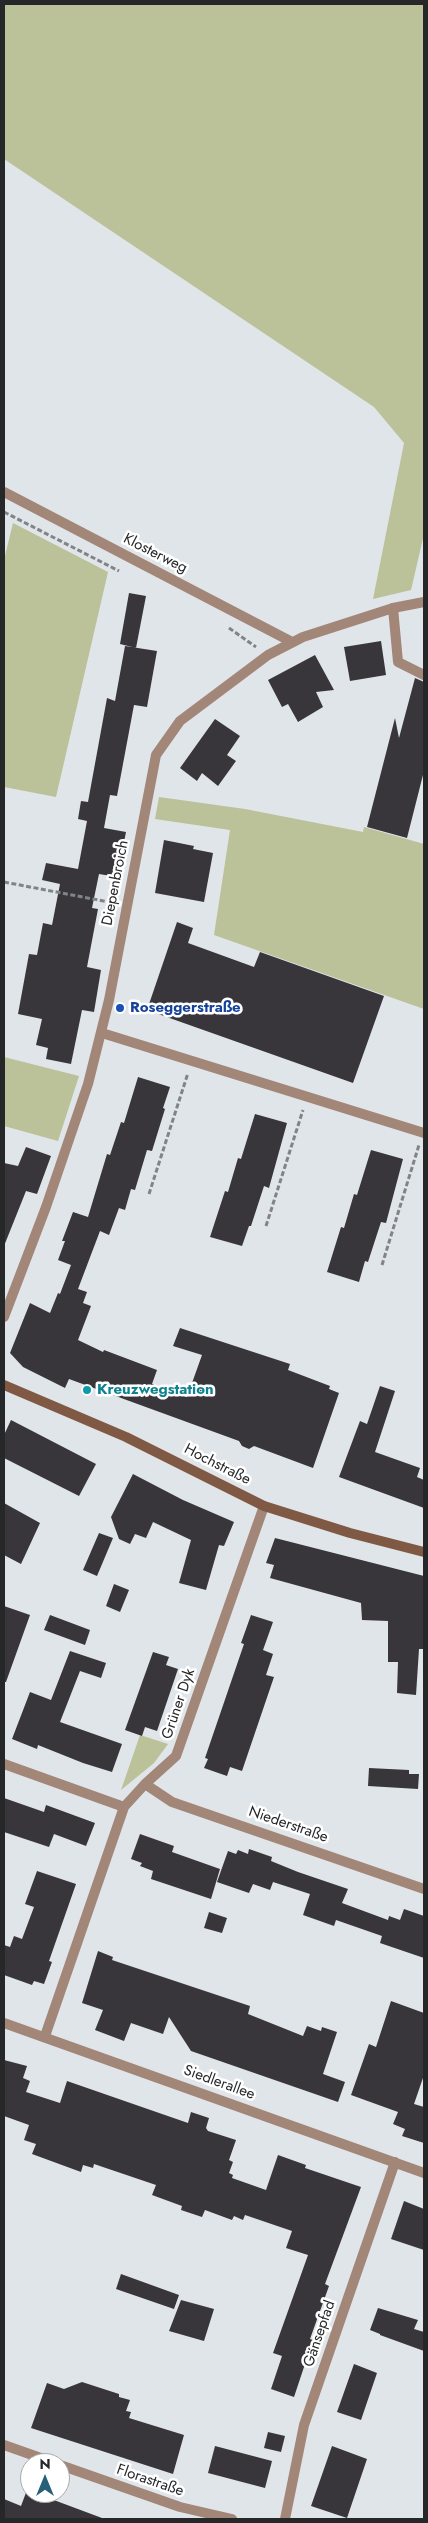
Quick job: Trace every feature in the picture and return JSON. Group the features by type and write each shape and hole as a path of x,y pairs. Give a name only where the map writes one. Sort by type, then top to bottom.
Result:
{"street":[{"name":"Klosterweg","path":"4,492 292,642"},
{"name":"Diepenbroich","path":"4,1317 71,1138 102,1033 156,754 180,721 268,655 292,642 393,608 424,602"},
{"path":"393,608 398,662 424,675"},
{"path":"102,1033 424,1132"},
{"name":"Hochstraße","path":"4,1385 126,1437 264,1506 350,1533 424,1552"},
{"name":"Grüner Dyk","path":"45,2036 124,1807 145,1784 176,1756 264,1506"},
{"path":"4,1764 124,1807"},
{"name":"Niederstraße","path":"145,1784 172,1802 424,1889"},
{"name":"Siedlerallee","path":"4,2023 45,2036 424,2173"},
{"name":"Gänsepfad","path":"285,2519 304,2425 395,2162"},
{"path":"4,2445 27,2453"},
{"name":"Florastraße","path":"70,2468 180,2507 232,2519"}],"path":[{"path":"4,512 123,573"},
{"path":"228,627 268,655"},
{"path":"4,882 126,905"},
{"path":"149,1194 192,1060"},
{"path":"266,1226 306,1097"},
{"path":"382,1265 424,1132"}],"green space":[{"path":"4,4 424,4 424,534 411,590 373,599 404,443 374,407 4,159"},
{"path":"13,523 108,572 56,797 4,787 4,560"},
{"path":"159,797 245,809 363,832 364,827 424,844 424,1009 214,935 230,830 155,819"},
{"path":"4,1057 79,1076 58,1141 4,1126"},
{"path":"140,1735 168,1744 154,1763 121,1790"}],"building":[{"path":"129,593 146,596 136,648 120,644"},
{"path":"381,641 386,675 350,681 344,647"},
{"path":"125,646 157,651 147,707 134,705 117,796 110,795 104,828 126,832 117,877 99,874 92,908 98,909 87,967 101,970 94,1012 82,1010 71,1064 46,1059 48,1048 36,1045 42,1019 18,1014 29,954 37,955 43,923 52,925 60,884 42,880 46,863 78,869 87,821 78,819 81,801 88,802 107,698 115,701"},
{"path":"315,655 334,690 316,692 323,707 298,722 288,704 282,707 268,680"},
{"path":"415,678 424,682 424,771 407,838 367,827 395,718 399,738"},
{"path":"215,719 240,736 227,755 236,761 218,786 202,773 197,781 180,768"},
{"path":"164,840 194,846 193,849 213,853 204,902 155,893"},
{"path":"177,922 193,928 188,943 254,967 260,952 384,996 353,1083 147,1010"},
{"path":"138,1077 170,1087 163,1108 165,1109 152,1151 147,1150 135,1190 131,1189 125,1210 119,1208 109,1235 100,1231 78,1289 87,1292 83,1303 91,1306 78,1340 103,1352 104,1350 157,1370 152,1384 187,1397 202,1355 173,1346 180,1328 290,1364 288,1370 330,1386 329,1389 339,1393 313,1468 254,1446 249,1449 242,1446 239,1441 69,1379 65,1388 23,1367 10,1353 30,1303 50,1313 58,1293 60,1294 71,1265 58,1260 65,1241 62,1241 73,1212 88,1217 107,1154 110,1155 121,1122 124,1123"},
{"path":"255,1114 287,1123 269,1188 264,1186 251,1226 249,1226 242,1246 210,1237 225,1191 228,1192 238,1158 241,1159"},
{"path":"26,1147 51,1156 37,1194 26,1191 4,1246 4,1163 18,1166"},
{"path":"371,1150 403,1159 386,1223 381,1222 368,1262 365,1261 359,1282 327,1272 341,1227 344,1228 354,1194 357,1195"},
{"path":"380,1386 395,1391 375,1452 420,1468 417,1477 424,1480 424,1508 339,1477 360,1421 367,1424"},
{"path":"11,1420 96,1464 79,1496 4,1458 4,1435"},
{"path":"133,1474 183,1500 234,1522 224,1546 219,1545 206,1590 179,1583 191,1540 153,1522 146,1538 135,1534 130,1544 119,1539 111,1517"},
{"path":"4,1503 40,1523 21,1564 4,1555"},
{"path":"99,1533 113,1538 97,1576 83,1570"},
{"path":"275,1538 424,1576 424,1649 419,1649 416,1695 397,1693 398,1662 388,1662 388,1621 362,1620 361,1603 270,1578 274,1565 266,1563"},
{"path":"114,1584 129,1590 120,1612 106,1606"},
{"path":"4,1606 30,1615 6,1682 4,1682"},
{"path":"50,1615 90,1630 85,1645 44,1630"},
{"path":"251,1615 273,1622 263,1650 273,1654 266,1675 274,1677 242,1771 230,1767 227,1776 204,1768 208,1759 205,1758 244,1644 241,1643"},
{"path":"70,1651 106,1663 101,1678 80,1671 60,1722 122,1744 112,1772 38,1745 37,1749 12,1739 30,1692 51,1700"},
{"path":"153,1652 169,1657 166,1665 178,1669 157,1731 145,1727 142,1736 125,1730"},
{"path":"369,1768 409,1770 409,1774 419,1774 418,1789 368,1786"},
{"path":"4,1798 44,1812 46,1805 95,1823 86,1846 54,1834 49,1847 4,1832"},
{"path":"140,1834 174,1846 172,1852 220,1869 211,1899 151,1879 153,1871 140,1866 142,1863 131,1859"},
{"path":"249,1849 272,1857 271,1861 298,1872 348,1889 342,1903 388,1920 389,1916 400,1920 404,1909 424,1916 424,1958 380,1943 382,1936 336,1920 334,1926 303,1915 310,1894 273,1882 270,1890 253,1884 249,1893 217,1882 228,1851 236,1854 238,1850 248,1854"},
{"path":"37,1871 76,1884 49,1961 52,1962 44,1984 34,1981 32,1985 4,1975 4,1945 10,1947 14,1936 22,1939 34,1907 25,1904"},
{"path":"209,1912 227,1918 222,1933 204,1928"},
{"path":"98,1951 113,1957 112,1960 250,2006 248,2014 303,2036 307,2026 321,2031 322,2027 337,2032 323,2074 345,2082 338,2102 191,2051 169,2017 163,2034 131,2023 124,2041 95,2030 103,2010 82,2003"},
{"path":"391,2001 424,2013 424,2075 414,2104 424,2107 424,2143 402,2136 405,2129 393,2124 398,2112 351,2095 369,2044 376,2047"},
{"path":"4,2060 27,2066 23,2078 30,2081 26,2092 60,2103 67,2081 188,2123 191,2112 209,2118 206,2128 208,2131 236,2140 229,2160 233,2162 229,2173 233,2175 232,2178 266,2190 278,2155 306,2165 305,2168 361,2187 325,2284 329,2286 310,2339 313,2340 294,2397 271,2389 282,2356 273,2353 308,2255 286,2248 292,2231 245,2215 243,2220 234,2216 232,2220 205,2210 202,2217 181,2210 182,2206 152,2195 156,2185 94,2164 93,2168 83,2165 81,2172 32,2154 36,2144 24,2140 29,2125 4,2116"},
{"path":"404,2201 424,2209 424,2250 391,2239"},
{"path":"121,2274 179,2295 174,2309 116,2289"},
{"path":"181,2300 214,2309 204,2341 169,2331"},
{"path":"378,2308 418,2320 414,2329 424,2332 424,2351 370,2330"},
{"path":"354,2364 377,2373 361,2420 337,2412"},
{"path":"82,2382 119,2394 119,2397 130,2400 126,2411 131,2412 129,2418 184,2435 173,2474 31,2428 47,2383 64,2389"},
{"path":"268,2432 285,2436 281,2452 264,2448"},
{"path":"215,2446 272,2461 265,2488 208,2473"},
{"path":"332,2446 367,2459 347,2518 311,2506"},
{"path":"4,2499 21,2506 22,2503 62,2503 102,2518 4,2519"}],"place":[{"name":"Roseggerstraße","path":"120,1008"},
{"name":"Kreuzwegstation","path":"87,1390"}]}
